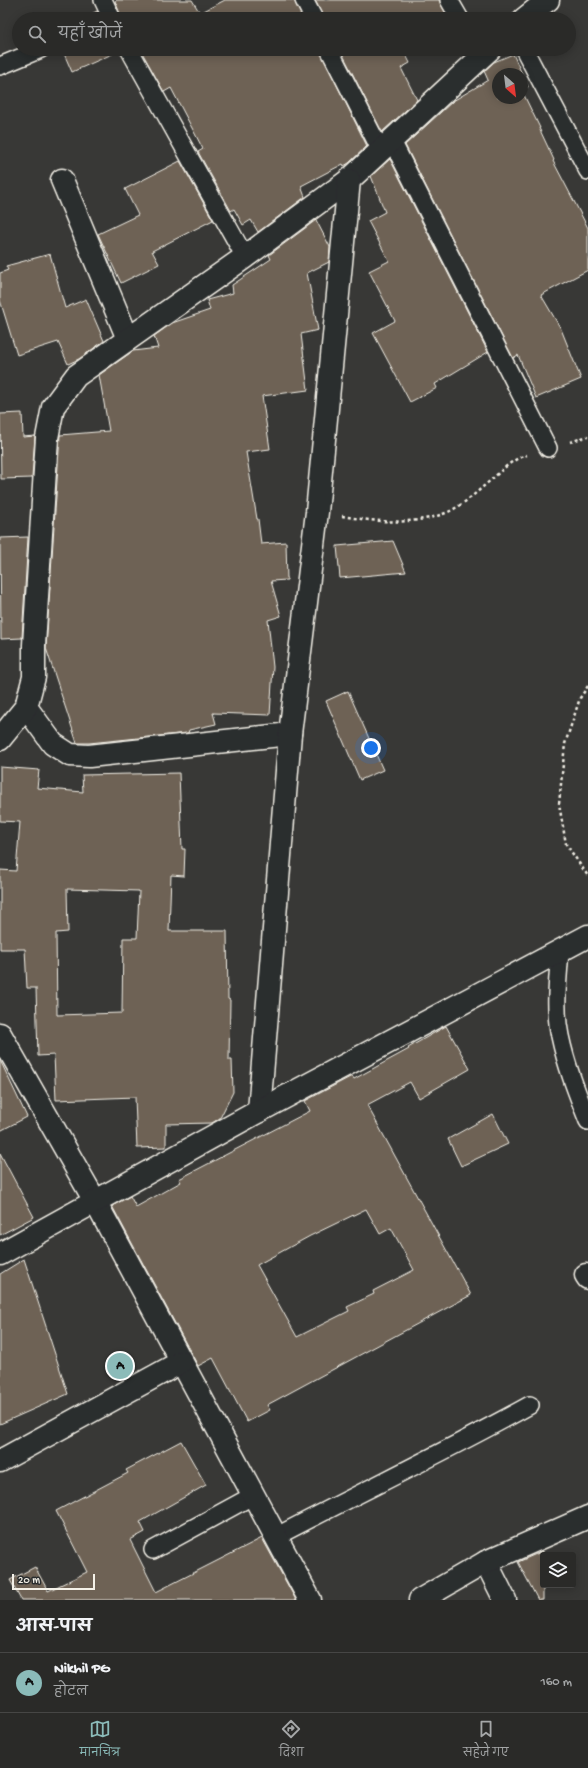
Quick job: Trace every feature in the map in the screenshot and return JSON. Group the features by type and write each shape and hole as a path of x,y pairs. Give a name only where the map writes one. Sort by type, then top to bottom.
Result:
{"street":[{"path":"533,12 548,0"},
{"path":"0,739 26,707 34,677 34,645 47,438 53,407 76,376 245,257 349,180 478,56"},
{"path":"62,180 128,339"},
{"path":"259,1111 290,734 317,512 349,180"},
{"path":"26,707 53,744 70,755 90,756 290,734"},
{"path":"0,1254 259,1111 588,936"},
{"path":"0,1034 95,1201 181,1362 277,1536 310,1600"},
{"path":"0,1461 181,1362"},
{"path":"420,1600 486,1562 588,1517"},
{"path":"486,1562 505,1600"}],"lane":[{"path":"103,0 109,12"},
{"path":"304,0 310,12"},
{"path":"449,0 456,12"},
{"path":"0,66 24,56"},
{"path":"133,56 245,257"},
{"path":"333,56 386,146 548,448"},
{"path":"528,56 588,171"},
{"path":"560,951 557,993 560,1035 574,1085 588,1120"},
{"path":"277,1536 392,1476 469,1439 530,1405"},
{"path":"153,1550 254,1495"}],"path":[{"path":"317,512 367,520 395,522 415,520 447,512 464,502 507,465 524,456 588,436"},
{"path":"588,686 580,698 565,744 559,804 566,844 588,876"}],"building":[{"path":"192,0 199,12 119,12 115,1"},
{"path":"225,0 294,0 300,12 202,12"},
{"path":"315,0 439,0 445,12 321,12"},
{"path":"65,56 108,56 72,72"},
{"path":"144,56 322,56 367,146 349,163 344,166 343,164 301,186 305,197 258,232 251,220 243,225 234,209 231,211 198,152 203,149 171,88 164,92"},
{"path":"344,56 406,56 410,63 401,68 417,100 382,132"},
{"path":"508,56 514,56 519,68 492,68 492,104 528,103 554,160 553,161 588,228 588,270 541,295 561,329 581,379 536,398 518,355 513,358 405,145 453,101 488,80 484,71 494,62"},
{"path":"390,159 488,352 435,384 437,388 410,402 373,333 395,321 369,271 389,261 368,221 385,212 371,176"},
{"path":"180,161 213,220 152,251 159,264 121,283 98,234 138,215 125,189"},
{"path":"316,220 330,247 329,262 307,273 318,330 301,334 308,390 262,396 270,449 246,452 261,544 286,542 287,580 271,581 281,616 268,620 273,667 270,715 213,713 216,724 189,730 188,733 77,743 46,648 60,435 109,431 99,375 133,351 158,348 154,336 172,323 210,310 207,300 233,293 232,285 271,259 269,255"},
{"path":"50,254 65,308 86,299 104,341 79,359 68,364 58,342 17,355 0,300 0,273 8,270 6,266"},
{"path":"22,413 23,437 35,436 32,478 1,479 0,414"},
{"path":"28,537 22,638 1,639 0,538"},
{"path":"393,541 406,572 340,578 337,546"},
{"path":"348,691 383,770 360,780 326,701"},
{"path":"0,767 39,770 37,788 83,792 82,775 179,773 182,849 185,849 184,876 171,875 169,931 227,931 228,999 230,1000 229,1060 232,1060 233,1092 220,1118 212,1123 166,1124 166,1147 137,1148 135,1097 56,1100 54,1055 38,1056 36,988 27,988 25,949 0,949 0,870 16,871 20,822 0,821","holes":["67,889 139,891 137,938 123,938 122,1013 57,1015 56,933 68,932"]},
{"path":"446,1026 470,1069 419,1098 410,1082 367,1105 471,1295 267,1405 270,1410 247,1422 213,1358 198,1366 112,1206 130,1196 136,1207 181,1182 179,1179 310,1111 305,1101 352,1076 354,1079 409,1049 408,1048","holes":["366,1209 380,1234 391,1228 414,1270 373,1291 374,1294 347,1307 349,1311 297,1337 257,1265 310,1236"]},
{"path":"0,1060 27,1117 0,1131"},
{"path":"493,1114 508,1144 461,1166 448,1139"},
{"path":"0,1153 34,1217 0,1235"},
{"path":"24,1259 68,1394 0,1424 0,1274"},
{"path":"181,1441 206,1485 140,1522 145,1532 130,1540 156,1592 262,1538 296,1600 21,1600 10,1580 35,1567 48,1591 87,1572 56,1511 128,1473 126,1470"},
{"path":"540,1552 540,1588 543,1588 543,1600 538,1600 518,1562"}],"place":[{"name":"Nikhil PG","path":"120,1366"}]}
